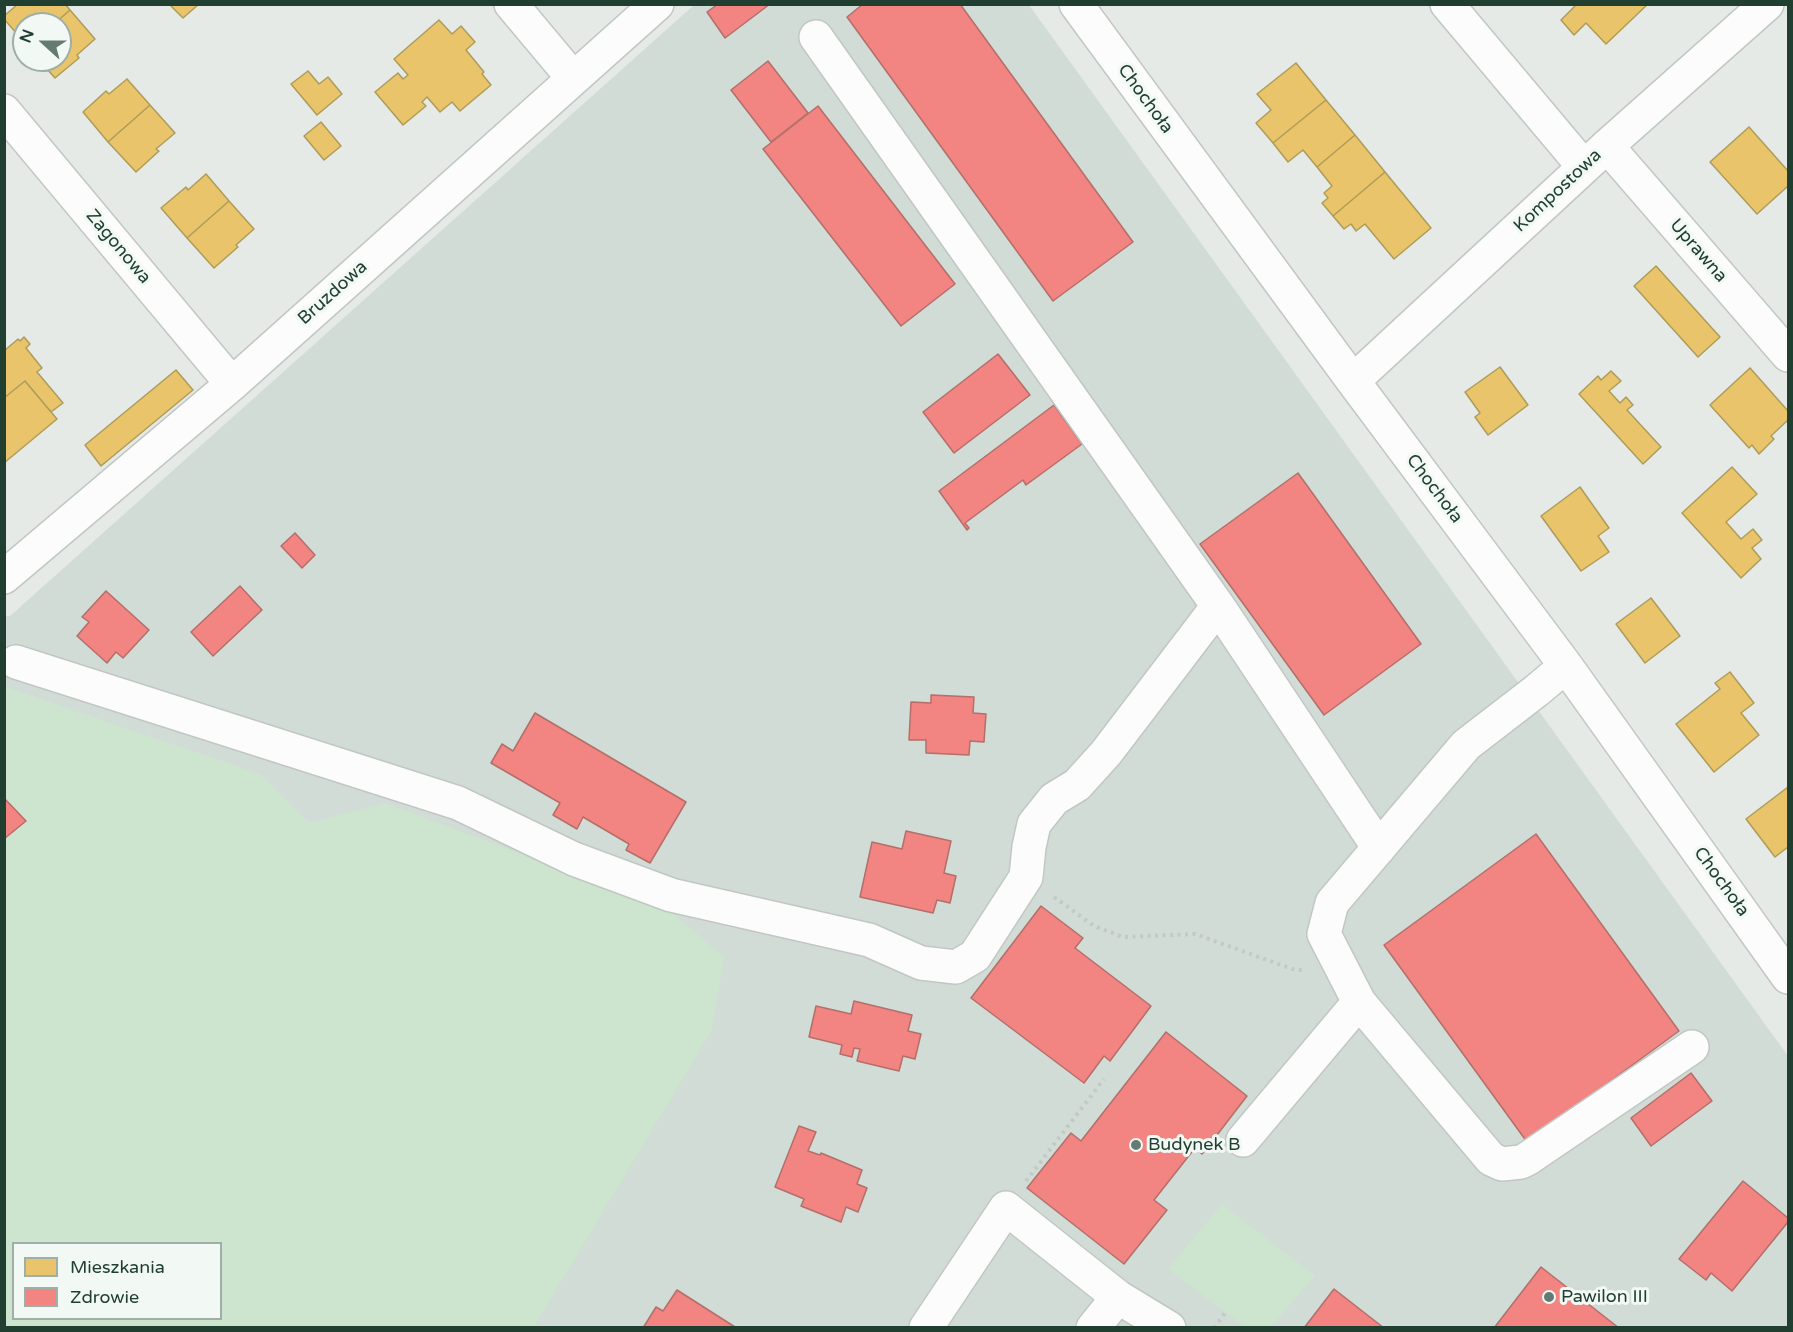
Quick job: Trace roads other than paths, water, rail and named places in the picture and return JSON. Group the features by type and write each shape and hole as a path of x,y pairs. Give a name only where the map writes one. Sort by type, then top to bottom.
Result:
{"street":[{"path":"511,4 573,78"},
{"name":"Bruzdowa","path":"4,577 232,384 657,4"},
{"name":"Chochoła","path":"1076,4 1566,666 1788,977"},
{"name":"Uprawna","path":"1447,4 1788,356"},
{"name":"Kompostowa","path":"1353,381 1595,157 1767,4"},
{"path":"816,37 1218,606 1379,848"},
{"name":"Zagonowa","path":"4,111 232,384"},
{"path":"16,662 458,803 574,859 671,895 869,940 921,963 956,967 975,956 1026,877 1034,824 1054,799 1077,785 1106,753 1218,606"},
{"path":"1566,666 1466,745 1332,903 1324,934 1359,1002 1491,1159 1502,1164 1527,1159 1692,1047"},
{"path":"1243,1140 1359,1002"},
{"path":"926,1328 1006,1208 1118,1298 1169,1328"},
{"path":"1093,1328 1118,1298"}],"place":[{"name":"Budynek B","path":"1136,1145"},
{"name":"Pawilon III","path":"1549,1297"}]}
